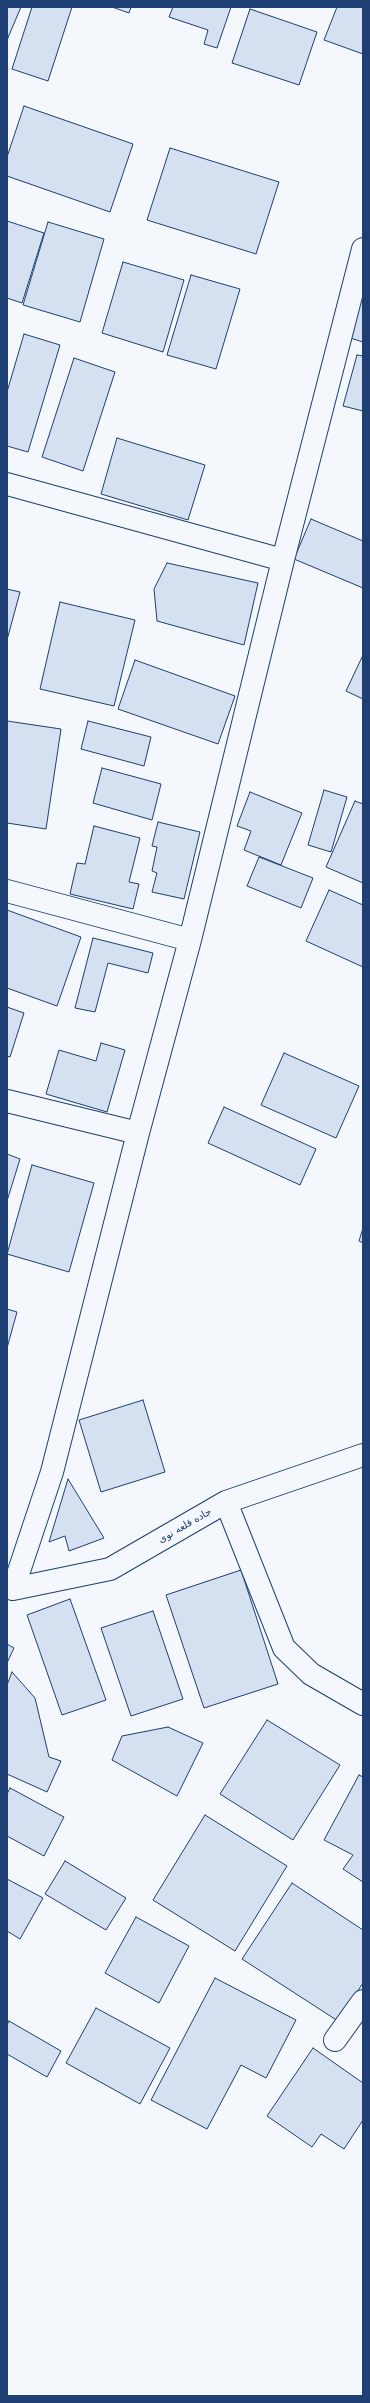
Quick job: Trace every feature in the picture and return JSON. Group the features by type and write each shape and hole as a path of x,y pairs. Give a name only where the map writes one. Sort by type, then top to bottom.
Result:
{"street":[{"path":"10,1587 52,1472 138,1133 190,940 282,560 363,250"},
{"path":"7,484 282,560"},
{"path":"7,891 190,940"},
{"path":"7,1101 138,1133"},
{"name":"جاده قلعه نوی","path":"10,1587 110,1569 226,1502 363,1455"},
{"path":"226,1502 284,1648 311,1674 363,1704"},
{"path":"335,2040 363,2001"}],"building":[{"path":"7,7 21,7 7,40"},
{"path":"32,7 72,7 48,81 12,69"},
{"path":"112,7 131,7 129,13"},
{"path":"173,7 231,7 217,48 204,44 208,30 169,17"},
{"path":"337,7 363,7 363,54 324,40"},
{"path":"250,9 317,32 299,85 232,63"},
{"path":"24,106 133,144 110,212 7,176 7,157"},
{"path":"170,148 279,182 256,254 147,220"},
{"path":"7,221 44,233 22,303 7,298"},
{"path":"48,222 104,239 80,322 23,305"},
{"path":"123,262 184,280 163,352 102,333"},
{"path":"191,275 240,289 216,369 167,355"},
{"path":"363,290 363,342 347,337"},
{"path":"24,334 60,345 28,452 7,446 7,392"},
{"path":"357,355 363,356 363,411 343,406"},
{"path":"74,358 115,372 83,471 42,457"},
{"path":"117,438 205,465 188,520 101,494"},
{"path":"311,519 363,541 363,588 294,559"},
{"path":"167,563 258,583 244,645 157,621 154,589"},
{"path":"7,589 20,592 7,640"},
{"path":"60,602 135,620 114,706 40,689"},
{"path":"363,655 363,699 346,691"},
{"path":"135,660 235,696 218,744 118,709"},
{"path":"7,721 61,729 46,829 7,823"},
{"path":"88,721 151,737 144,766 81,749"},
{"path":"102,768 161,784 152,820 93,803"},
{"path":"324,790 347,797 331,852 308,845"},
{"path":"250,792 302,813 281,865 244,850 251,831 237,826"},
{"path":"355,801 363,804 363,883 326,867"},
{"path":"158,822 200,832 184,899 152,892 157,873 152,871 157,847 152,846"},
{"path":"94,826 140,838 129,882 139,884 133,909 70,894 77,863 85,864"},
{"path":"259,857 313,878 301,908 247,886"},
{"path":"329,890 363,905 363,967 306,941"},
{"path":"7,910 81,937 57,1006 7,988"},
{"path":"93,938 153,953 148,973 108,963 95,1012 75,1008"},
{"path":"7,1007 24,1013 10,1057 7,1056"},
{"path":"101,1043 125,1050 107,1112 46,1094 59,1050 96,1061"},
{"path":"284,1053 359,1086 336,1138 261,1105"},
{"path":"224,1107 316,1149 300,1185 208,1143"},
{"path":"7,1154 20,1159 7,1201"},
{"path":"32,1165 94,1183 69,1272 7,1254"},
{"path":"363,1228 363,1243 359,1241"},
{"path":"7,1309 17,1312 7,1348"},
{"path":"143,1400 165,1472 101,1492 79,1420"},
{"path":"68,1479 104,1538 69,1551 65,1536 49,1542"},
{"path":"241,1570 278,1684 204,1708 166,1595"},
{"path":"70,1599 106,1700 62,1715 27,1615"},
{"path":"153,1611 183,1699 131,1716 101,1628"},
{"path":"7,1644 14,1648 7,1663"},
{"path":"12,1672 35,1698 49,1757 61,1761 47,1792 7,1774 7,1685"},
{"path":"267,1720 340,1765 293,1840 220,1794"},
{"path":"168,1727 203,1743 177,1796 112,1760 122,1736"},
{"path":"359,1775 363,1777 363,1882 343,1869 353,1855 324,1840"},
{"path":"10,1788 64,1817 44,1856 7,1836 7,1794"},
{"path":"205,1815 287,1866 235,1951 153,1900"},
{"path":"65,1861 126,1898 106,1930 45,1894"},
{"path":"7,1879 43,1898 20,1939 7,1931"},
{"path":"292,1883 363,1930 363,1983 338,2021 242,1959"},
{"path":"136,1917 189,1946 159,2003 105,1973"},
{"path":"215,1978 296,2020 266,2078 241,2065 207,2129 151,2100"},
{"path":"96,2008 170,2048 140,2104 66,2063"},
{"path":"9,2021 61,2051 47,2077 7,2054 7,2025"},
{"path":"313,2048 363,2083 363,2120 344,2149 321,2134 312,2147 267,2116"}]}
